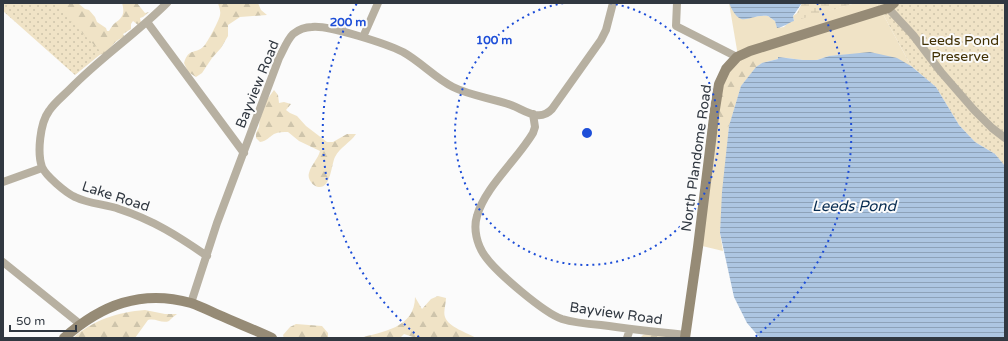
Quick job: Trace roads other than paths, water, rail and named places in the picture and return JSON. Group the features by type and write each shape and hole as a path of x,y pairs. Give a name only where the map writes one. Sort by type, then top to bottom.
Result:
{"main road":[{"name":"North Plandome Road","path":"686,336 715,109 719,84 726,69 737,57 750,51 891,6"},
{"path":"64,338 80,324 108,307 135,300 161,299 191,303 272,338"}],"street":[{"path":"3,182 42,168 40,154 41,132 45,117 49,110 81,78 167,3"},
{"path":"363,37 376,11 378,3"},
{"path":"533,114 543,115 550,112 594,52 606,30 613,3"},
{"path":"677,3 676,26 737,57"},
{"path":"891,6 941,72 974,110 992,128 1005,138"},
{"path":"147,22 244,153"},
{"name":"Bayview Road","path":"191,303 217,223 280,58 293,34 312,26 323,27 363,37 402,52 417,61 446,84 468,93 510,104 533,114 535,127 533,133 489,192 479,208 476,217 476,236 479,246 485,256 498,270 527,295 552,314 561,318 571,321 686,336"},
{"name":"Lake Road","path":"42,168 56,184 67,193 77,198 118,209 149,220 179,237 207,256"},
{"path":"3,262 80,324"},
{"path":"627,338 630,329"}],"water":[{"path":"729,3 802,3 793,16 794,21 777,28 775,21 768,16 745,19 737,17"},
{"name":"Leeds Pond","path":"870,52 897,58 911,66 936,87 959,125 975,142 995,154 1005,166 1005,338 760,338 747,323 734,297 720,233 722,192 729,126 741,86 756,67 762,63 778,59 778,57 817,60 829,56"}],"park label":[{"name":"Leeds Pond Preserve","path":"960,48"}]}
